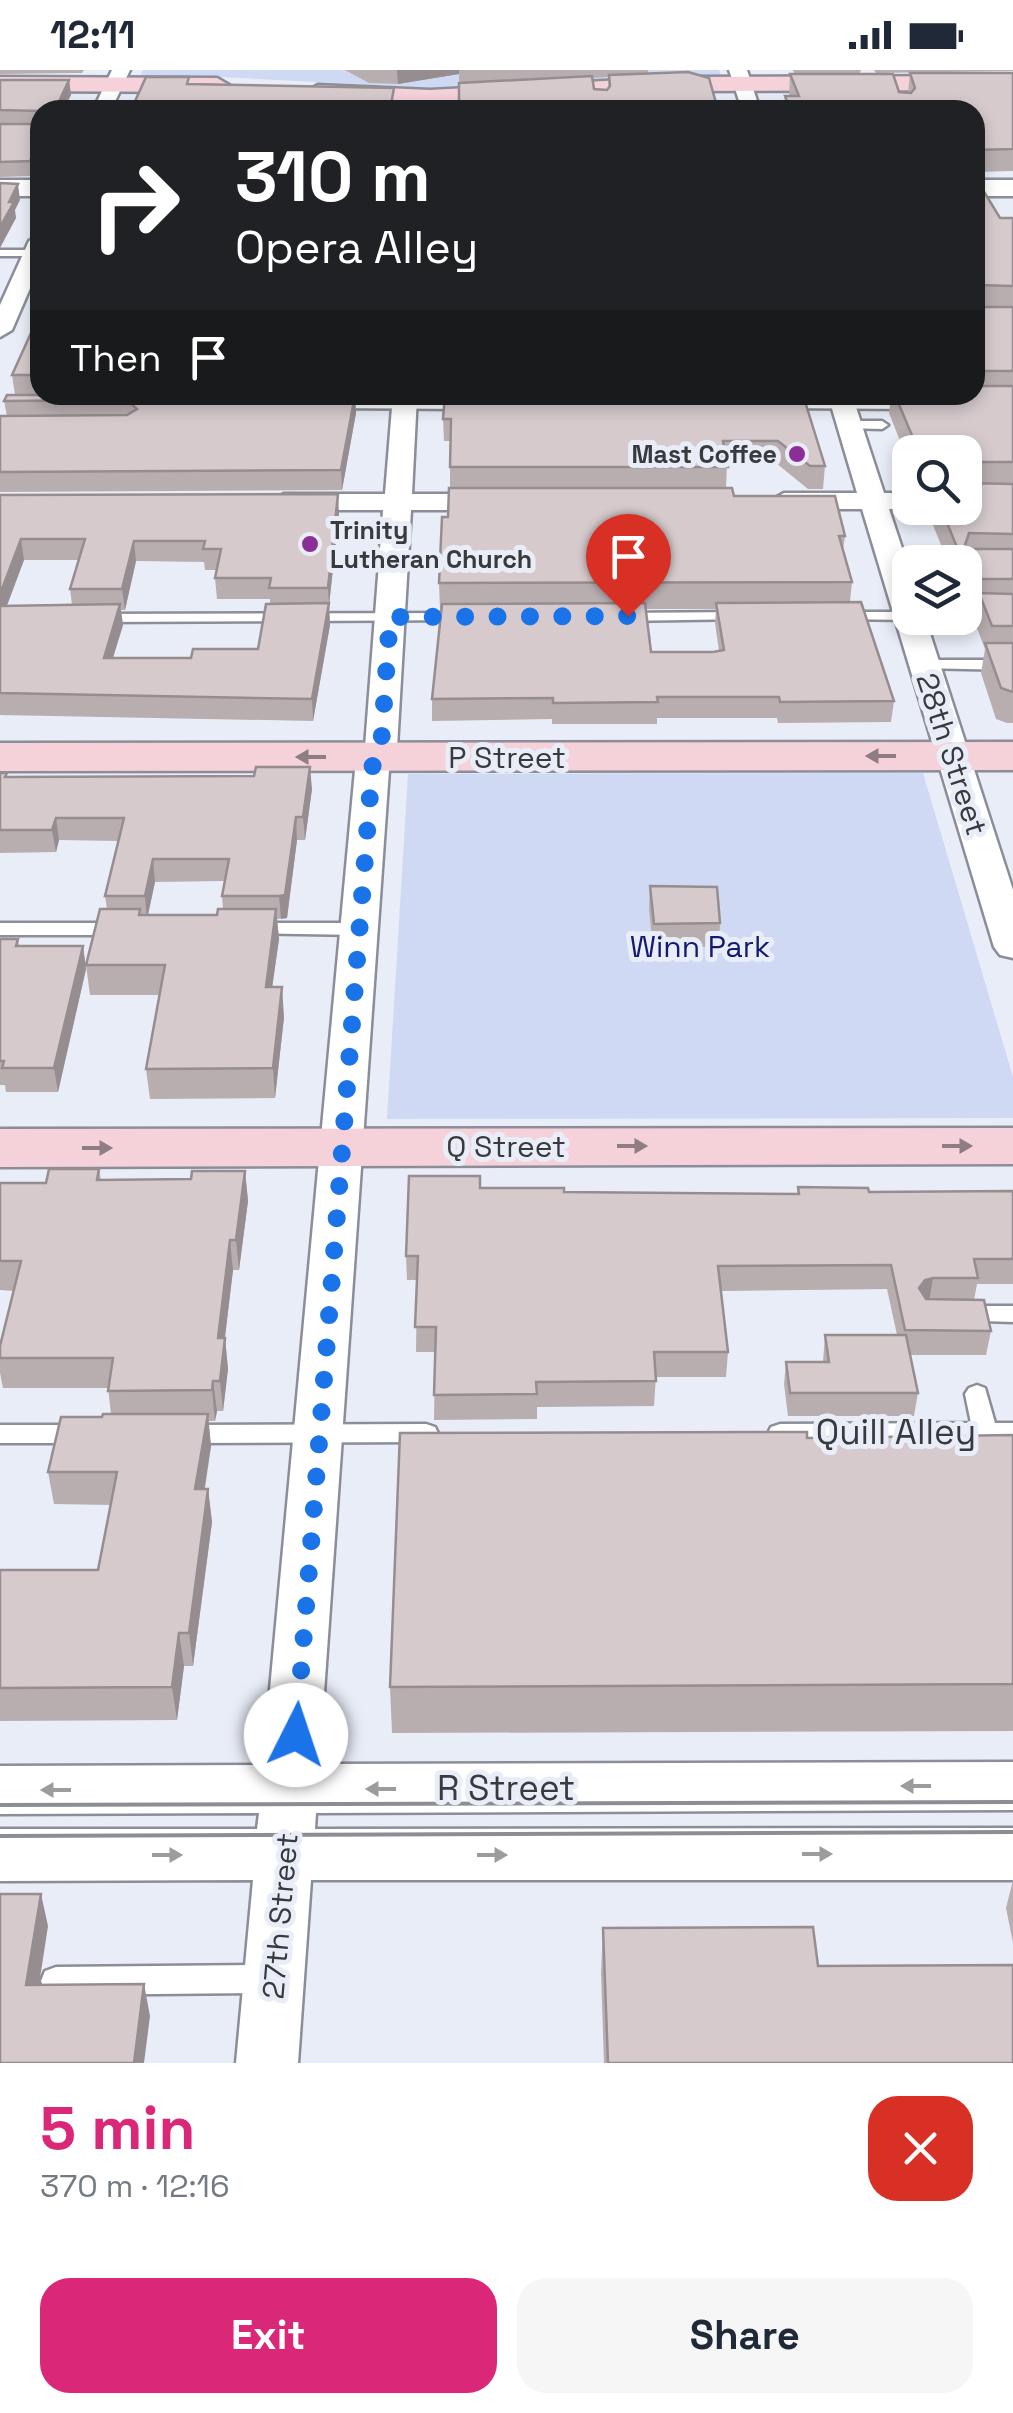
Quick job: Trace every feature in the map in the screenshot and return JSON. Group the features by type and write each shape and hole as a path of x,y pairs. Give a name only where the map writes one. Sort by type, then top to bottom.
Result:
{"main road":[{"path":"484,100 741,76 1013,83"},
{"path":"0,84 118,77 246,87"},
{"path":"299,91 389,100"},
{"name":"P Street","path":"0,757 1013,756"},
{"name":"Q Street","path":"0,1148 1013,1146"}],"street":[{"path":"741,76 748,100"},
{"path":"107,100 118,77"},
{"path":"0,188 30,188"},
{"path":"985,188 1013,188"},
{"path":"30,266 1,326 30,324"},
{"name":"27th Street","path":"267,2063 374,757 381,747 404,405"},
{"name":"28th Street","path":"844,408 873,502 892,547"},
{"path":"255,502 534,502"},
{"path":"765,502 892,502"},
{"name":"28th Street","path":"915,635 1011,934"},
{"name":"R Street","path":"0,1790 1013,1786"},
{"path":"0,1855 1013,1854"}],"lane":[{"path":"840,70 873,80"},
{"path":"0,253 30,250"},
{"path":"311,406 326,405"},
{"path":"758,405 936,405"},
{"path":"844,408 882,425"},
{"path":"76,618 172,614 490,617"},
{"path":"608,617 766,616"},
{"path":"825,616 892,616"},
{"path":"982,616 1013,616"},
{"path":"924,665 1013,665"},
{"path":"0,929 133,929"},
{"path":"228,929 360,929"},
{"path":"930,1314 1013,1314"},
{"path":"976,1394 985,1432"},
{"name":"Quill Alley","path":"748,1433 1013,1432"},
{"path":"0,1434 113,1434"},
{"path":"169,1434 451,1434"},
{"path":"56,1980 274,1979"}],"green space":[{"path":"143,70 719,70 721,75 428,88 221,77 150,79 140,76"},
{"name":"Winn Park","path":"923,773 1013,1077 1013,1118 387,1119 408,774"}],"building":[{"path":"688,72 709,78 715,100 459,100 459,83 592,76 594,89 607,90 609,75"},
{"path":"910,73 1013,73 1013,149 985,150 985,100 786,100 785,96 799,96 790,74 893,74 899,92 911,93 915,88"},
{"path":"146,77 189,77 187,84 394,88 392,100 136,100"},
{"path":"0,80 69,80 60,100 30,100 30,111 0,110"},
{"path":"0,124 30,124 30,161 0,162"},
{"path":"0,183 18,184 9,202 14,202 0,227"},
{"path":"985,193 1000,218 1013,218 1013,286 985,285"},
{"path":"985,307 1013,307 1013,371 985,371"},
{"path":"30,335 30,375 12,375"},
{"path":"985,386 1013,386 1013,462 982,462 982,435 912,435 899,405 985,405"},
{"path":"7,395 30,395 30,401 4,401"},
{"path":"133,405 353,405 341,470 0,472 0,416 127,415 137,409"},
{"path":"444,405 806,405 825,466 810,466 778,441 723,441 728,467 450,467 451,419 443,419"},
{"path":"982,483 1013,484 1013,534 969,533 965,545 956,545 948,525 982,525"},
{"path":"449,488 732,488 734,496 835,496 845,536 839,536 852,582 439,583 442,517 448,517"},
{"path":"338,494 328,588 269,588 271,578 215,578 221,549 203,549 205,541 134,541 122,589 70,589 85,539 21,539 0,590 0,495"},
{"path":"982,549 1013,549 1013,579 982,579"},
{"path":"982,593 1013,594 1013,626 992,626"},
{"path":"861,602 894,701 780,702 779,697 657,697 658,702 553,703 553,698 432,699 442,604 645,603 651,652 713,652 724,650 716,603"},
{"path":"329,603 312,699 0,693 0,606 120,604 104,658 191,658 193,649 258,649 266,604"},
{"path":"985,643 1013,643 1013,692 1001,688"},
{"path":"256,767 310,767 303,817 296,817 285,895 222,896 229,859 153,859 145,896 105,896 124,818 56,818 52,830 0,830 0,773 7,773 5,777 254,776"},
{"path":"650,886 717,887 720,923 654,924"},
{"path":"100,909 140,909 139,915 217,915 218,909 276,909 266,987 282,987 273,1068 146,1069 165,965 86,965"},
{"path":"0,939 18,939 16,946 83,946 54,1068 2,1068"},
{"path":"49,1169 99,1169 97,1180 191,1179 192,1171 245,1171 236,1240 230,1240 218,1338 225,1338 220,1381 213,1381 212,1390 108,1391 113,1358 0,1358 21,1261 0,1261 0,1183 46,1183"},
{"path":"409,1176 480,1176 480,1188 564,1188 564,1192 799,1194 798,1187 868,1188 869,1192 1013,1191 1013,1259 974,1259 978,1278 933,1278 925,1280 919,1288 926,1299 984,1300 991,1331 905,1330 891,1265 718,1266 728,1352 654,1352 656,1381 536,1382 537,1394 434,1395 436,1327 415,1327 418,1256 406,1256"},
{"path":"825,1335 906,1335 918,1393 790,1393 786,1362 829,1362"},
{"path":"208,1414 195,1489 208,1489 189,1633 179,1633 172,1687 0,1688 0,1570 98,1570 117,1472 48,1472 61,1417"},
{"path":"807,1432 807,1438 1013,1435 1013,1684 390,1687 400,1433"},
{"path":"0,1894 41,1894 26,1985 144,1984 134,2063 0,2063"},
{"path":"813,1927 818,1966 1013,1965 1013,2063 608,2063 603,1928"}],"tram line":[{"path":"0,1805 1013,1802"},
{"path":"0,1836 1013,1832"}],"place":[{"name":"Mast Coffee","path":"797,454"},
{"name":"Trinity Lutheran Church","path":"310,544"}],"route":[{"path":"296,1735 372,770 381,747 390,617 628,616"}]}
